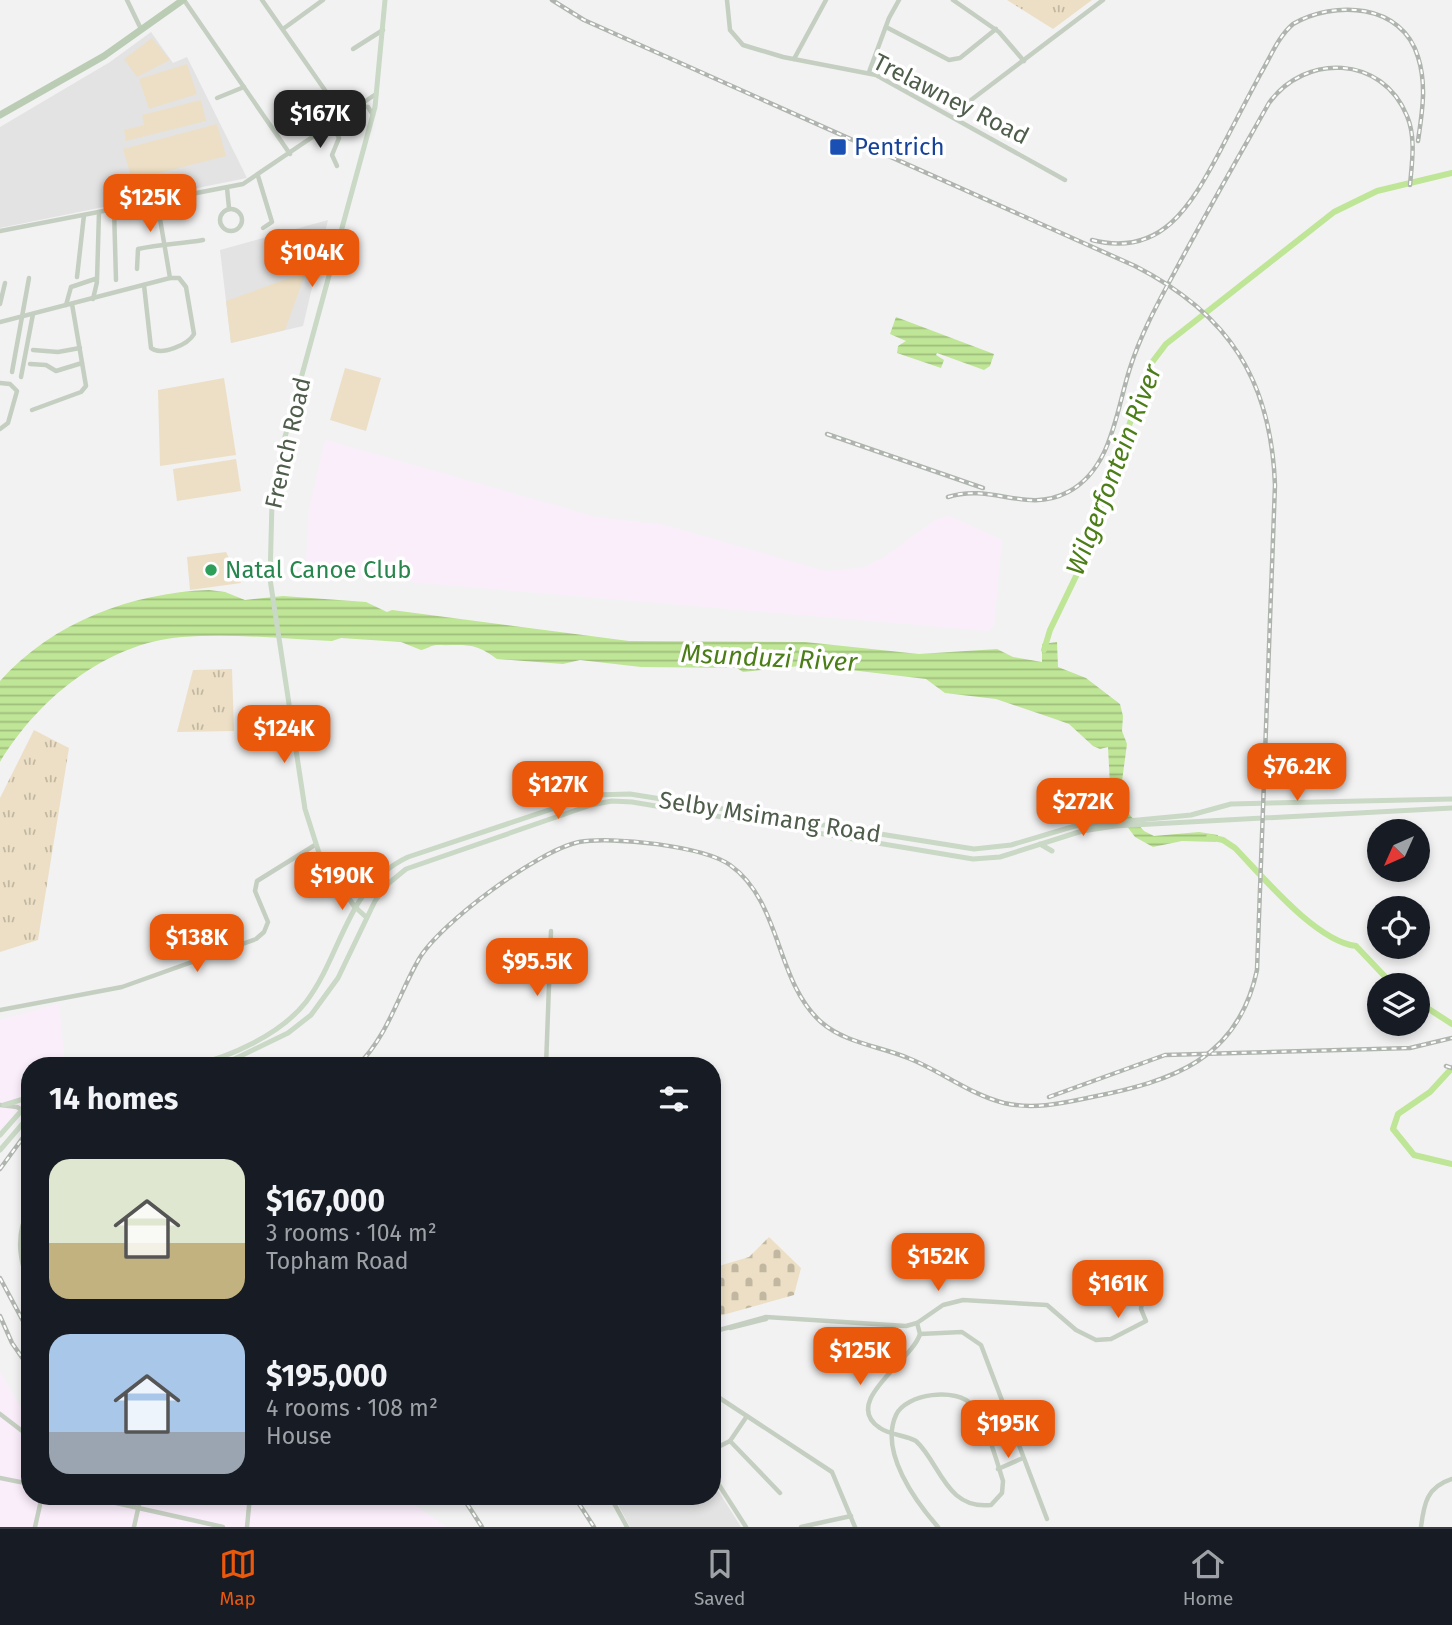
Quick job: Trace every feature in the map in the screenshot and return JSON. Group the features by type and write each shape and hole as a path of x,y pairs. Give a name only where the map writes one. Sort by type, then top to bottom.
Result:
{"main road":[{"path":"0,113 104,56 177,0"},
{"path":"140,28 183,0"},
{"name":"French Road","path":"366,917 354,906 315,845 304,810 270,579 269,531 276,477 373,116 378,93 385,0"},
{"name":"Selby Msimang Road","path":"219,1057 270,1033 299,1010 320,979 354,906 368,887 388,868 408,857 581,799 612,793 974,849 999,848 1047,833 1113,823 1452,808"},
{"name":"Selby Msimang Road","path":"1142,822 1191,815 1231,804 1452,799"},
{"name":"Selby Msimang Road","path":"238,1057 288,1032 311,1015 338,978 366,917 389,883 414,865 591,805 612,801 973,859 1000,857 1113,823"},
{"path":"1047,833 1050,836 1069,835"},
{"path":"1040,844 1052,851"},
{"path":"340,886 354,889 368,887"},
{"path":"4,1105 13,1119"},
{"path":"0,1135 21,1111"},
{"path":"0,1150 21,1126"}],"street":[{"path":"127,0 140,28"},
{"path":"183,0 290,154"},
{"path":"262,0 343,116"},
{"path":"283,29 323,0"},
{"name":"Trelawney Road","path":"727,0 728,24 738,42 761,52 869,72 1065,180"},
{"path":"794,59 826,0"},
{"path":"869,72 899,0"},
{"path":"953,0 996,29 1024,61"},
{"path":"955,117 971,100 1103,0"},
{"path":"886,27 949,60 960,58 996,29"},
{"path":"353,49 383,30"},
{"path":"217,98 244,87"},
{"path":"0,231 227,188 258,176 378,93"},
{"path":"357,107 368,107 373,116"},
{"path":"332,124 339,138 332,155 337,166"},
{"path":"258,176 272,222 263,228"},
{"path":"227,188 229,208"},
{"path":"157,201 170,278"},
{"path":"229,208 237,210 240,226 228,232 221,212 229,208"},
{"path":"114,209 116,281"},
{"path":"93,299 97,280 99,212"},
{"path":"78,277 84,215"},
{"path":"137,269 138,249 203,240"},
{"path":"12,372 29,278"},
{"path":"0,322 170,278 179,278 186,287 194,336 186,343 159,351 151,348 144,285"},
{"path":"32,410 84,390 86,384 80,348 69,305 71,287 97,280"},
{"path":"0,304 5,283"},
{"path":"21,377 33,314"},
{"path":"33,350 56,352 80,348"},
{"path":"30,364 46,365 57,371 82,363"},
{"path":"0,383 10,384 17,391 8,423 0,429"},
{"path":"0,1010 122,987 256,939 264,932 268,922 255,891 257,881 315,845"},
{"path":"546,1057 551,931"},
{"path":"21,1234 18,1243 21,1255"},
{"path":"721,1330 770,1317 901,1326 917,1323 943,1305 963,1300 1047,1305 1085,1337 1096,1340 1111,1339 1146,1321 1141,1309 1142,1301"},
{"path":"917,1323 920,1334 913,1350 868,1399 871,1419 881,1429 894,1433 916,1441 941,1480 970,1502 987,1505 998,1500 1003,1488 973,1406 954,1394 938,1394 901,1408 894,1419 894,1433 902,1479 938,1527"},
{"path":"920,1334 962,1332 977,1340 1046,1519"},
{"path":"721,1399 832,1472 855,1527"},
{"path":"721,1446 730,1441 747,1416"},
{"path":"0,1417 21,1431"},
{"path":"730,1441 780,1493"},
{"path":"998,1469 1023,1458"},
{"path":"0,1478 21,1482"},
{"path":"1421,1527 1431,1490 1452,1479"},
{"path":"721,1488 746,1527"},
{"path":"35,1527 40,1505"},
{"path":"126,1505 223,1527"},
{"path":"134,1527 140,1505"},
{"path":"247,1527 249,1505"},
{"path":"615,1505 627,1527"},
{"path":"802,1527 851,1516"}],"shaded area":[{"path":"151,32 173,63 187,57 247,178 0,228 0,127 110,62"},
{"path":"328,220 303,326 231,343 220,250"},
{"path":"325,440 596,517 664,525 825,571 862,568 883,558 934,521 949,516 1002,540 994,625 988,631 315,574 306,564 309,510"},
{"path":"59,1004 64,1057 21,1057 21,1107 0,1130 0,1020"},
{"path":"0,1372 21,1406 21,1505 415,1505 446,1527 0,1527"},
{"path":"721,1495 741,1527 630,1527 619,1506 721,1505"}],"green space":[{"path":"1007,0 1092,0 1053,29"},
{"path":"152,38 170,60 137,77 124,59"},
{"path":"187,64 197,94 149,109 139,79"},
{"path":"201,100 206,121 126,141 124,130 144,125 142,115"},
{"path":"217,124 226,156 132,180 123,149"},
{"path":"306,272 285,330 231,343 226,301"},
{"path":"345,368 381,378 366,431 330,420"},
{"path":"224,378 236,455 160,466 158,390"},
{"path":"236,459 241,491 177,501 173,469"},
{"name":"Natal Canoe Club","path":"226,552 241,583 190,590 187,557"},
{"path":"232,669 234,731 177,732 193,670"},
{"path":"34,730 69,748 38,940 0,952 0,798"},
{"path":"769,1237 801,1268 794,1295 721,1315 721,1265 749,1257"}],"water":[{"path":"896,317 994,354 990,366 984,370 937,353 936,355 944,360 941,368 897,353 898,346 906,341 890,334"},
{"path":"209,590 225,592 245,600 283,596 366,602 387,612 392,610 629,641 805,642 919,654 997,649 1013,657 1042,662 1042,644 1057,642 1058,667 1086,678 1120,704 1123,716 1122,731 1127,744 1120,796 1129,814 1144,831 1154,836 1199,832 1218,835 1216,842 1182,841 1153,847 1135,837 1111,805 1108,747 1100,749 1093,746 1069,724 996,699 945,693 926,679 809,665 743,672 737,668 641,667 580,660 563,664 497,659 481,649 462,645 435,645 421,650 401,642 341,638 332,641 238,636 182,637 127,650 77,678 54,696 34,717 0,762 0,681 21,660 44,642 95,614 151,597"}],"waterway":[{"name":"Wilgerfontein River","path":"1044,650 1050,630 1079,570 1150,365 1166,344 1334,212 1377,191 1452,173"},
{"name":"Msunduzi River","path":"1209,837 1223,840 1235,848 1275,891 1308,921 1341,942 1356,946 1382,973"},
{"name":"Msunduzi River","path":"1430,1010 1452,1024"},
{"name":"Msunduzi River","path":"1452,1068 1430,1092 1398,1114 1393,1129 1414,1155 1452,1164"}],"railway":[{"path":"365,1057 385,1028 419,959 447,927 516,873 562,848 594,840 679,848 717,858 730,865 747,881 760,899 795,985 806,1005 821,1022 841,1035 908,1058 979,1094 1004,1103 1026,1106 1059,1103 1121,1091 1174,1074 1218,1046 1234,1026 1248,1001 1257,970 1275,485 1272,447 1265,413 1254,382 1239,354 1220,329 1196,306 1168,285 1135,266 584,20 552,0"},
{"path":"1092,240 1116,244 1137,241 1156,234 1171,223 1197,191 1279,41 1293,24 1309,16 1328,11 1365,11 1382,16 1410,39 1418,57 1422,78 1423,99 1418,141"},
{"path":"948,497 979,493 1023,500 1053,498 1083,482 1094,469 1110,438 1140,340 1269,103 1284,87 1302,75 1322,69 1342,68 1362,72 1380,81 1395,96 1410,124 1413,150 1410,185"},
{"path":"827,434 983,488"},
{"path":"1049,1097 1165,1055 1410,1048 1452,1038"},
{"path":"1446,1066 1452,1068"},
{"path":"0,1169 21,1140"},
{"path":"0,1278 21,1317"},
{"path":"0,1316 21,1356"},
{"path":"468,1505 482,1527"},
{"path":"580,1505 594,1527"}],"place":[{"name":"Pentrich","path":"838,147"},
{"name":"Natal Canoe Club","path":"211,570"}]}
